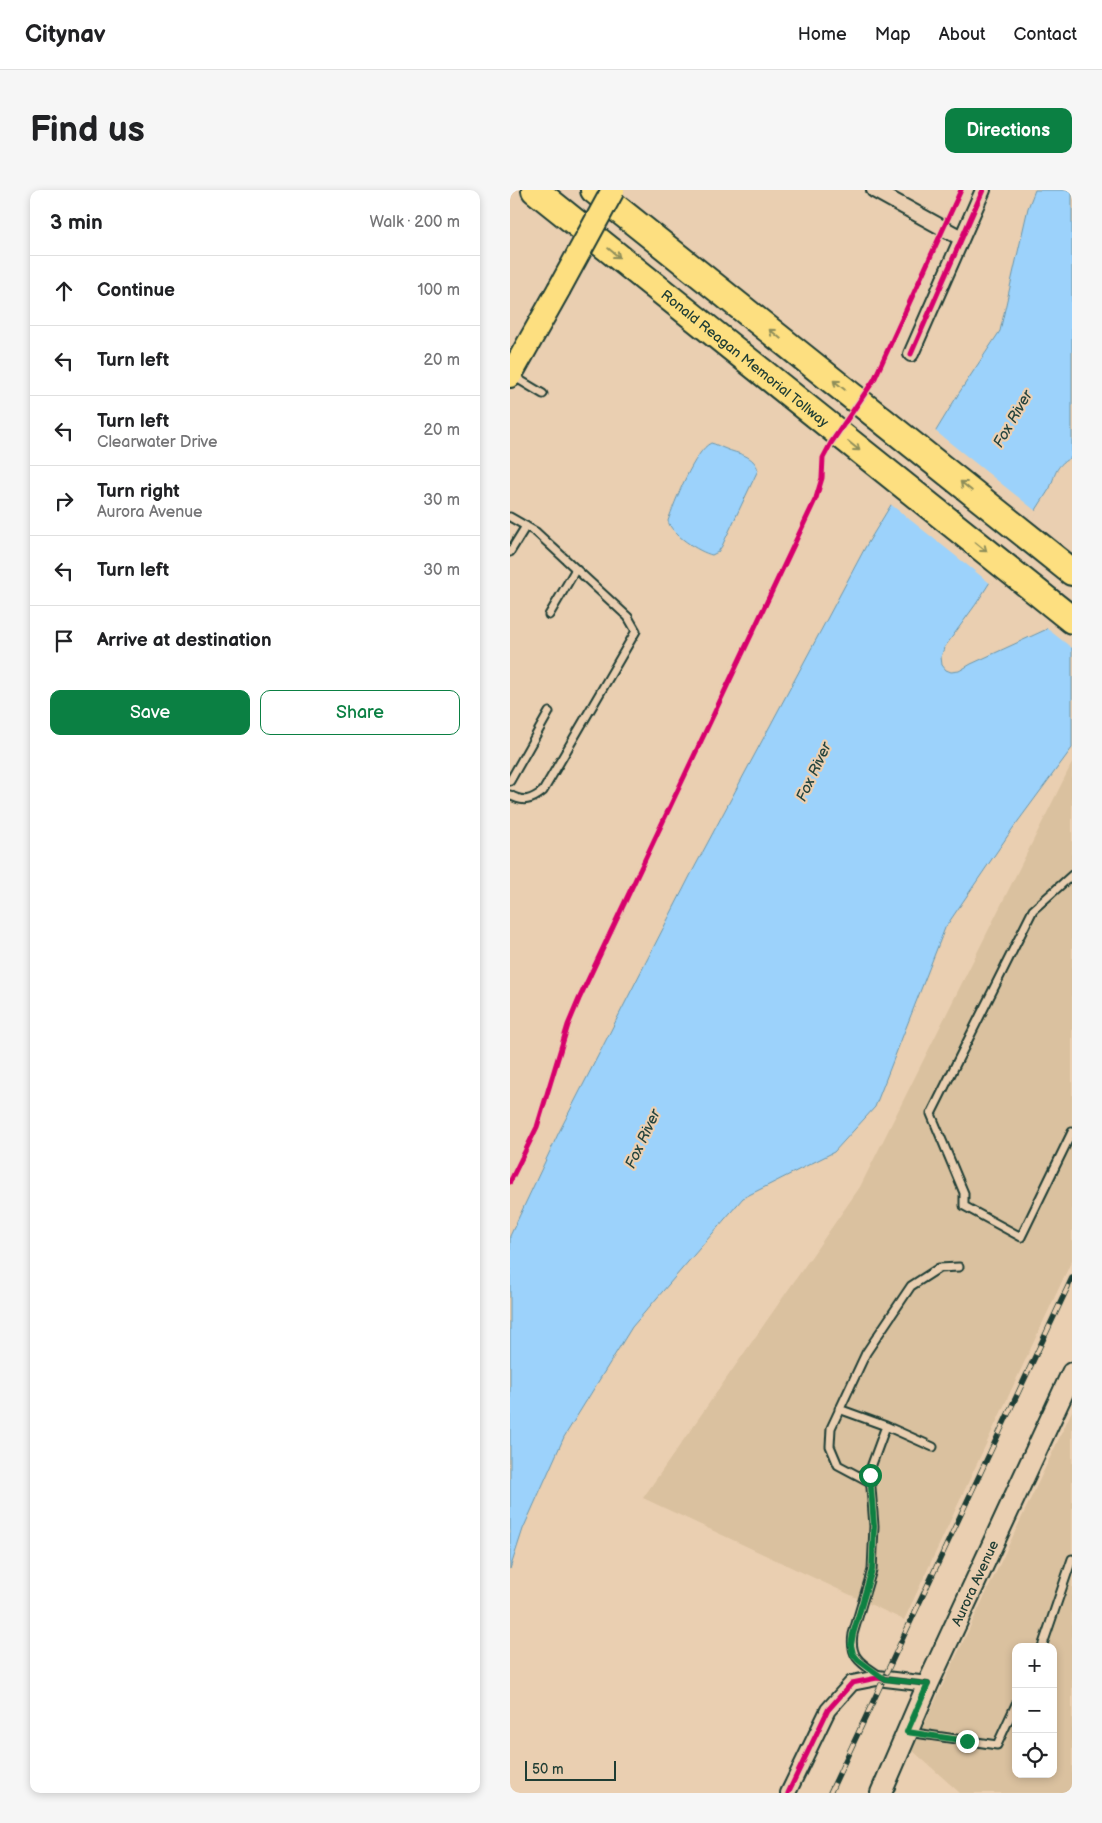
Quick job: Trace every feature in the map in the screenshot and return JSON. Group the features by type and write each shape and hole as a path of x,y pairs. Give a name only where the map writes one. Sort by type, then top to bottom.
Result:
{"highway":[{"name":"Ronald Reagan Memorial Tollway","path":"535,190 1072,620"},
{"path":"594,190 1072,572"}],"main road":[{"path":"510,375 614,190"},
{"name":"Aurora Avenue","path":"880,1793 928,1684 1072,1373"}],"street":[{"path":"874,190 961,238"},
{"path":"910,354 983,190"},
{"path":"788,1793 828,1710 852,1683 877,1678 928,1684"}],"lane":[{"path":"510,375 543,394"},
{"path":"510,517 536,532 628,617 636,631 543,791 527,801 518,800 510,795"},
{"path":"510,552 526,526"},
{"path":"549,615 576,569"},
{"path":"510,780 549,712"},
{"path":"1072,875 1033,910 931,1114 964,1193 964,1206 1021,1237 1072,1132"},
{"path":"870,1482 838,1465 830,1446 831,1428 866,1353 911,1286 939,1268 959,1267"},
{"path":"840,1409 886,1426 933,1447"},
{"path":"884,1679 858,1660 853,1654 851,1645 872,1570 874,1526 870,1482 871,1467 886,1426"},
{"path":"1043,1643 1072,1559"},
{"path":"907,1732 997,1745 1012,1713"}],"shaded area":[{"path":"1072,763 1072,1260 904,1620 643,1498 860,1187"},
{"path":"1072,1411 1072,1793 960,1793 912,1750"}],"water":[{"name":"Fox River","path":"1035,190 1072,190 1072,457 1057,470 1050,488 976,604 944,648 941,657 942,665 946,670 951,672 959,671 1045,630 1072,607 1072,748 1013,828 945,928 875,1107 834,1152 743,1198 632,1327 564,1437 523,1529 510,1569 510,1236 559,1132 691,874 866,546 959,393 1000,331 1028,208"},
{"path":"711,443 749,458 758,470 722,546 718,552 712,555 686,542 674,531 668,521 692,466 698,456"}],"pier":[{"path":"934,430 1037,512 991,584 889,503"},
{"path":"1072,604 1072,648 1045,627"}],"railway":[{"path":"830,1793 1072,1278"}],"cycle path":[{"path":"510,1182 537,1127 568,1025 579,999 816,498 822,478 823,458 831,443 874,380 961,190"},
{"path":"911,354 983,190"},
{"path":"788,1793 828,1710 852,1683 877,1678 928,1684"}],"route":[{"path":"870,1475 874,1526 872,1570 853,1634 851,1645 853,1654 866,1667 884,1679 928,1684 907,1732 967,1741"}]}
